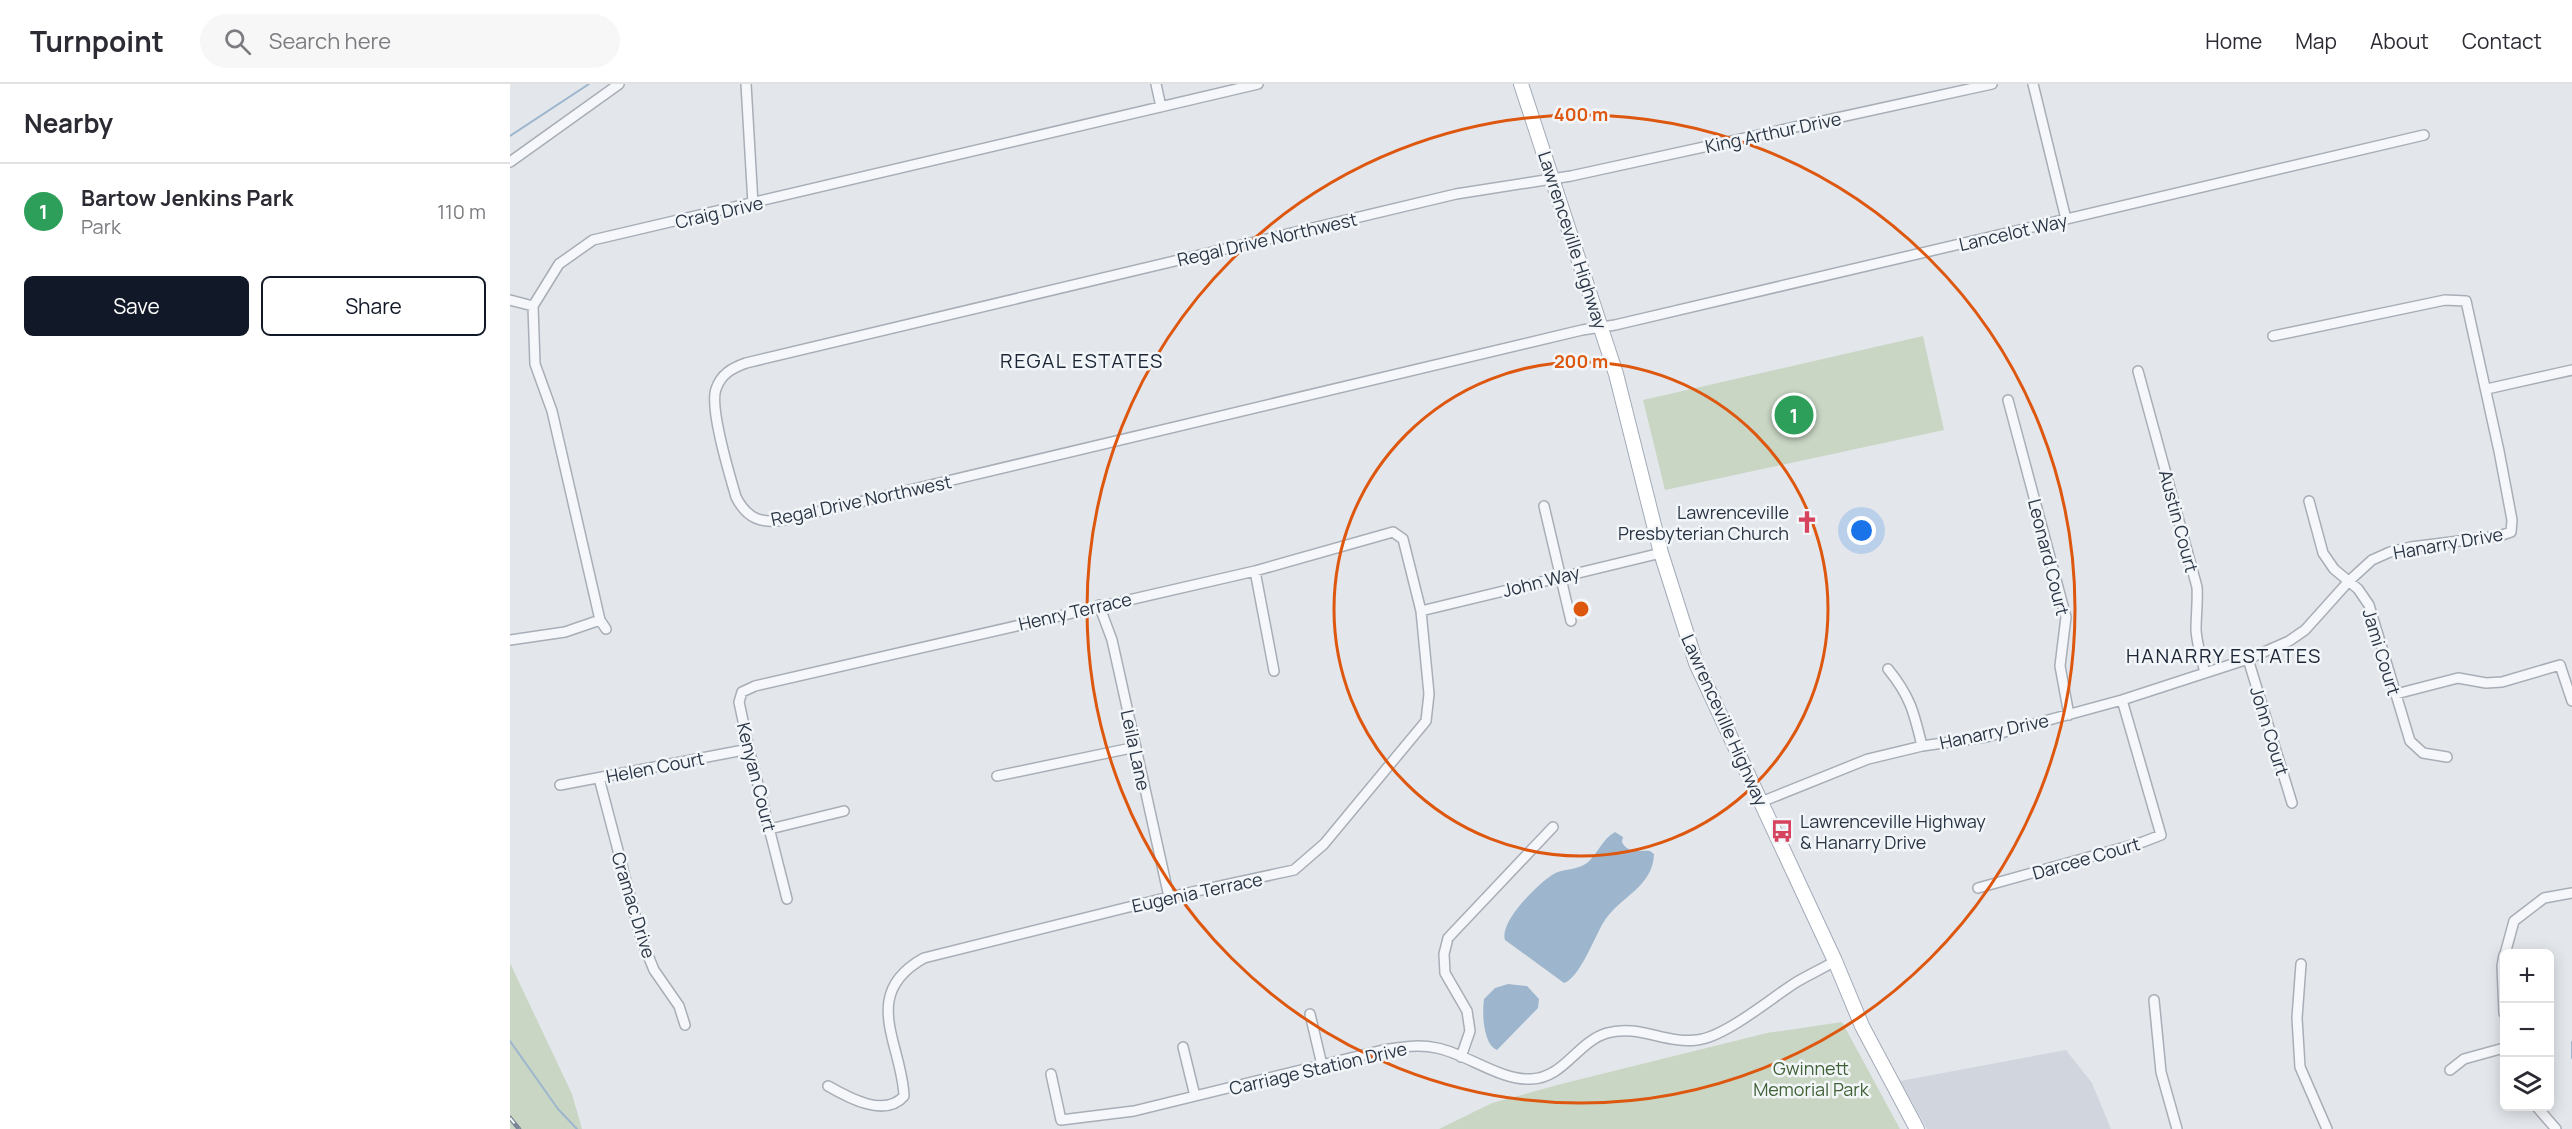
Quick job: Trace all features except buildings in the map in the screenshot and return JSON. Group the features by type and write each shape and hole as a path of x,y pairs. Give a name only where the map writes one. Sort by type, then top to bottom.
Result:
{"main road":[{"name":"Lawrenceville Highway","path":"1521,84 1616,374 1661,553 1696,663 1867,1035 1917,1129"}],"street":[{"path":"510,162 619,84"},
{"path":"746,84 753,204"},
{"path":"1156,84 1161,107"},
{"name":"Craig Drive","path":"533,306 559,264 593,240 1258,84"},
{"name":"King Arthur Drive","path":"1554,179 1992,84"},
{"path":"2033,84 2066,219"},
{"name":"Lancelot Way","path":"1602,328 2424,135"},
{"name":"Regal Drive Northwest","path":"1554,179 1456,194 735,367 720,379 716,387 714,404 736,497 740,506 757,520 773,522 784,520 1582,330 1602,328"},
{"path":"510,300 533,306 536,364 552,411 600,620 606,630"},
{"name":"Hanarry Drive","path":"1761,802 1868,759 1922,746 1986,737 2122,700 2248,659 2289,641 2305,630 2349,581 2372,560 2390,552 2411,547 2511,532 2512,520 2487,389 2466,301 2445,300 2273,336"},
{"path":"2487,389 2572,370"},
{"name":"Austin Court","path":"2138,371 2197,586 2199,607 2196,626 2197,643 2205,672"},
{"name":"Leonard Court","path":"2008,400 2066,617 2060,666 2069,715"},
{"name":"Jami Court","path":"2309,501 2323,553 2334,569 2358,589 2369,605 2410,741 2423,753 2447,757"},
{"path":"1544,506 1570,621"},
{"name":"Eugenia Terrace","path":"828,1086 872,1105 887,1107 897,1104 904,1096 886,1012 898,981 918,962 967,946 1169,897 1294,870 1324,844 1426,721 1429,694 1421,611 1403,539 1393,532 1371,538"},
{"name":"Henry Terrace","path":"778,680 1255,571 1371,538"},
{"name":"John Way","path":"1421,611 1661,553"},
{"path":"1255,571 1274,671"},
{"name":"Leila Lane","path":"1099,605 1112,640 1169,897"},
{"path":"510,640 565,632 600,620"},
{"name":"John Court","path":"2248,659 2292,803"},
{"path":"2396,694 2458,678 2486,683 2502,682 2560,665 2572,701"},
{"path":"1888,669 1904,689 1913,709 1922,746"},
{"name":"Kenyan Court","path":"778,680 742,692 739,702 786,899"},
{"name":"Darcee Court","path":"1978,888 2161,835 2122,700"},
{"path":"997,776 1136,747"},
{"name":"Helen Court","path":"560,785 749,749"},
{"name":"Cramac Drive","path":"599,778 641,938 654,970 679,1006 685,1025"},
{"path":"770,829 844,811"},
{"path":"1461,1057 1470,1031 1467,1011 1445,973 1444,954 1448,938 1553,826"},
{"path":"2506,949 2514,921 2544,898 2572,893"},
{"name":"Carriage Station Drive","path":"1051,1074 1061,1120 1134,1111 1383,1050 1412,1046 1438,1048 1518,1079 1533,1080 1553,1074 1583,1045 1608,1033 1639,1030 1676,1040 1698,1040 1718,1034 1798,982 1835,962"},
{"path":"2301,964 2297,1018 2300,1067 2327,1129"},
{"path":"2154,1000 2162,1072 2173,1128"},
{"path":"1310,1014 1322,1065"},
{"path":"1183,1047 1195,1096"},
{"path":"2450,1070 2464,1059 2500,1049"},
{"path":"2540,1111 2556,1129"}],"shaded area":[{"path":"2066,1050 2092,1083 2111,1129 1927,1129 1900,1081"}],"green space":[{"path":"1923,336 1944,430 1665,490 1643,400"},
{"path":"510,963 572,1094 582,1129 510,1129"},
{"name":"Gwinnett Memorial Park","path":"1842,1022 1900,1129 1439,1129 1492,1103 1561,1084 1767,1033"}],"water":[{"path":"1615,832 1623,837 1622,842 1627,848 1634,851 1650,851 1654,854 1652,865 1642,883 1605,920 1576,973 1564,983 1505,940 1505,932 1513,914 1537,887 1556,873 1587,863"},
{"path":"1508,984 1527,986 1539,999 1538,1008 1497,1050 1492,1047 1486,1035 1484,999 1495,988"}],"waterway":[{"path":"510,136 589,84"},
{"path":"510,1041 558,1109 577,1129"},
{"path":"2572,1042 2572,1058"}],"railway":[{"path":"510,1118 519,1129"}],"place":[{"name":"Bartow Jenkins Park","path":"1794,415"},
{"name":"Lawrenceville Presbyterian Church","path":"1807,522"},
{"name":"Lawrenceville Highway & Hanarry Drive","path":"1782,831"}],"district":[{"name":"REGAL ESTATES","path":"1082,360"},
{"name":"HANARRY ESTATES","path":"2224,655"}]}
